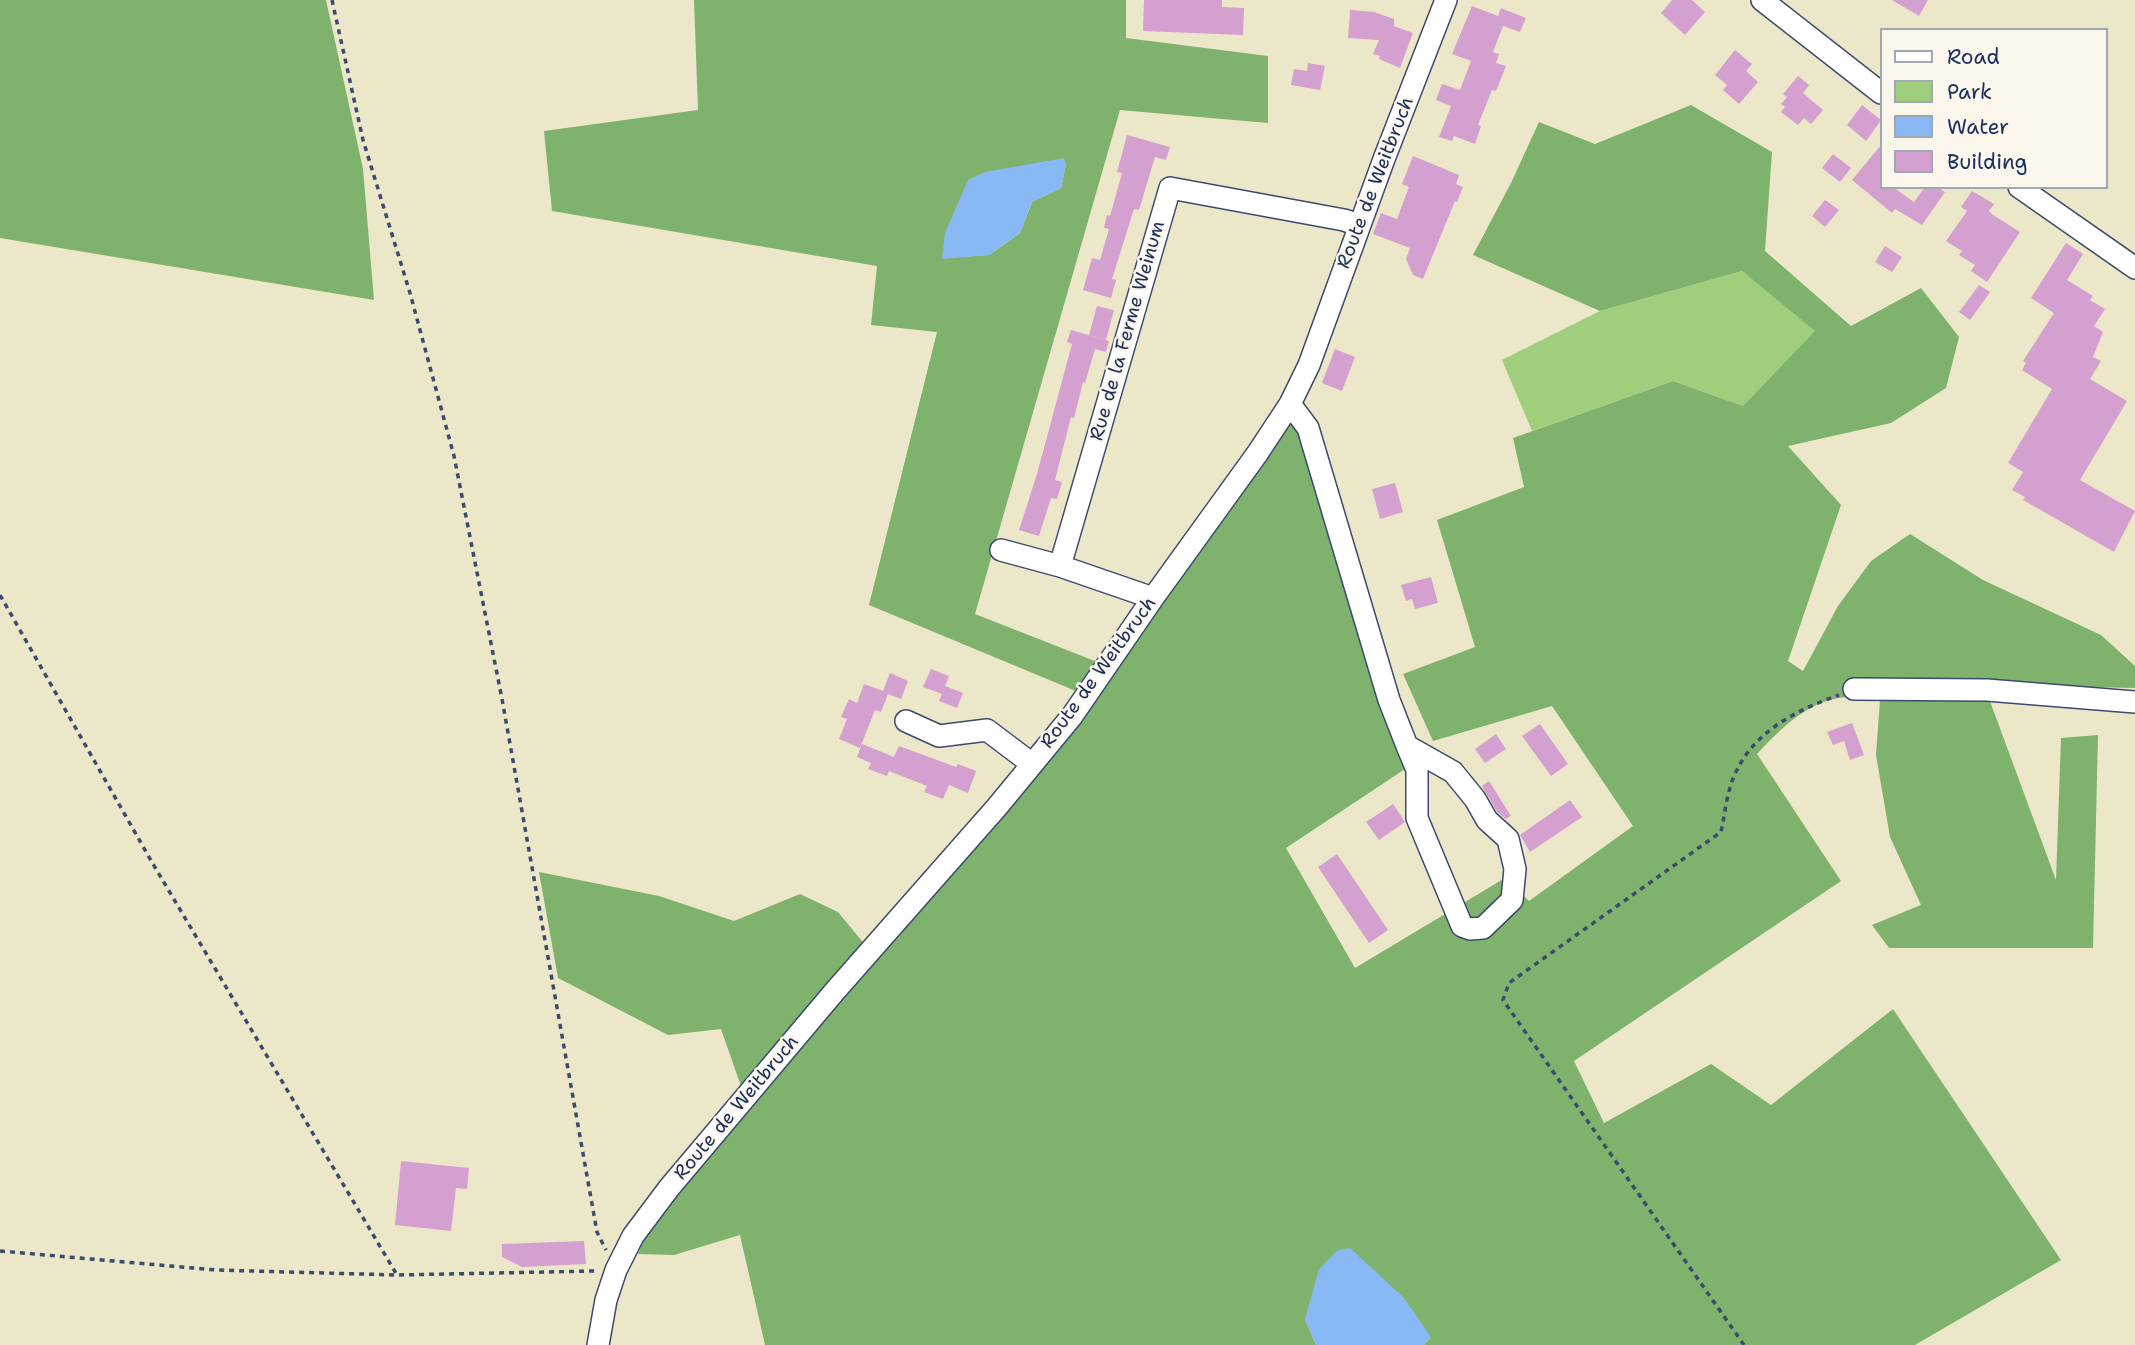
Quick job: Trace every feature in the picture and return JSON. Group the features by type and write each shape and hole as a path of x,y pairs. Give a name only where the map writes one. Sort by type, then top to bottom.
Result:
{"street":[{"name":"Route de Weitbruch","path":"598,1345 606,1300 616,1270 633,1236 669,1188 835,991 1072,716 1290,404 1309,365 1359,225 1446,0"},
{"path":"1762,0 1880,92"},
{"name":"Rue de la Ferme Weinum","path":"1060,566 1170,188 1359,225"},
{"path":"2022,189 2135,268"},
{"path":"1290,404 1308,428 1389,700 1417,770 1417,818 1462,926 1470,929 1483,928 1511,900 1515,869 1508,839 1487,820 1475,799 1453,772 1408,746"},
{"path":"1001,550 1060,566 1153,598"},
{"path":"1854,689 1987,690 2135,702"},
{"path":"906,721 939,736 988,730 1032,764"}],"path":[{"path":"0,1251 216,1270 397,1275 616,1270 597,1232 502,699 454,456 410,293 363,140 332,0"},
{"path":"0,595 153,864 397,1275"},
{"path":"1744,1345 1503,1000 1509,983 1721,832 1734,775 1754,741 1802,708 1854,689"}],"green space":[{"path":"0,0 326,0 363,169 374,300 0,238"},
{"path":"694,0 1126,0 1126,38 1268,56 1268,123 1120,110 975,614 1110,667 1291,418 1305,441 1411,765 1286,848 1355,968 1505,878 1529,901 1633,826 1552,706 1433,741 1403,674 1475,647 1437,520 1524,487 1513,438 1673,381 1743,406 1815,331 1742,271 1600,311 1473,255 1539,122 1595,144 1691,105 1772,152 1765,251 1851,326 1921,288 1959,337 1946,388 1891,423 1788,446 1841,505 1788,661 1803,671 1838,606 1871,561 1910,534 1983,580 2101,635 2135,666 2135,688 1984,685 2056,880 2061,738 2098,735 2093,948 1889,948 1872,925 1921,905 1890,837 1876,755 1880,700 1838,698 1812,707 1799,715 1757,754 1841,881 1574,1061 1604,1123 1711,1064 1771,1105 1893,1009 2061,1260 1915,1345 1424,1345 1431,1337 1305,1319 1316,1345 765,1345 740,1235 674,1255 638,1254 648,1226 1095,699 869,605 937,332 871,325 877,266 552,211 544,131 698,110","holes":["1066,164 1061,188 1032,202 1020,233 989,255 942,258"]},
{"path":"1742,271 1816,331 1743,406 1673,381 1532,431 1502,360 1600,311"},
{"path":"539,872 659,896 734,921 800,894 838,912 866,946 743,1092 721,1029 668,1035 558,978"}],"water":[{"path":"1064,158 1066,164 1061,188 1032,202 1020,233 989,255 942,259 945,233 968,180 985,172"},
{"path":"1350,1248 1404,1298 1431,1337 1424,1345 1316,1345 1305,1319 1319,1269 1338,1250"}],"building":[{"path":"1144,0 1222,0 1222,7 1244,8 1243,35 1143,31"},
{"path":"1672,0 1692,0 1705,12 1685,35 1661,13"},
{"path":"1892,0 1928,0 1919,16"},
{"path":"1472,6 1498,16 1501,8 1526,18 1520,32 1503,26 1493,52 1499,54 1496,63 1506,66 1496,91 1492,90 1478,125 1481,126 1475,144 1454,136 1452,141 1439,137 1451,106 1436,100 1442,84 1460,90 1471,61 1452,54"},
{"path":"1350,10 1374,12 1394,19 1394,26 1413,33 1400,68 1373,54 1379,40 1348,38"},
{"path":"1735,50 1752,64 1746,71 1758,82 1739,104 1723,90 1727,85 1715,75"},
{"path":"1308,63 1325,66 1320,90 1291,85 1294,69 1307,71"},
{"path":"1798,76 1809,85 1803,93 1823,110 1811,124 1804,118 1798,125 1781,112 1785,107 1781,104 1787,97 1783,94"},
{"path":"1862,105 1880,119 1866,141 1847,125"},
{"path":"1127,135 1170,147 1166,160 1155,157 1139,210 1134,209 1112,279 1116,280 1111,298 1083,290 1092,258 1100,260 1109,229 1104,228 1122,173 1117,172"},
{"path":"1880,146 1880,189 1896,189 1914,202 1924,189 1940,189 1945,192 1922,225 1895,209 1892,213 1852,180"},
{"path":"1833,154 1851,168 1840,182 1822,168"},
{"path":"1413,156 1459,175 1456,184 1463,187 1423,279 1413,275 1406,259 1410,248 1373,234 1381,213 1397,219 1409,187 1402,184"},
{"path":"1972,191 1994,204 1989,211 1993,215 2020,232 1987,282 1971,271 1975,265 1959,255 1962,251 1946,241 1967,211 1961,207"},
{"path":"1825,200 1839,210 1825,227 1812,216"},
{"path":"2066,243 2083,254 2067,280 2093,296 2090,300 2105,309 2094,326 2103,332 2093,357 2101,361 2090,379 2127,401 2080,480 2135,511 2114,552 2023,500 2025,497 2012,490 2023,472 2008,463 2052,389 2022,370 2026,363 2023,361 2054,313 2031,298"},
{"path":"1885,246 1902,257 1892,272 1875,262"},
{"path":"1979,285 1990,292 1970,320 1959,312"},
{"path":"1097,306 1114,310 1106,340 1089,335"},
{"path":"1071,330 1109,341 1106,352 1095,349 1085,383 1083,382 1055,480 1062,482 1057,499 1051,498 1039,536 1019,530 1072,344 1067,342"},
{"path":"1335,349 1355,357 1342,391 1322,383"},
{"path":"1395,483 1403,512 1380,519 1372,489"},
{"path":"1431,577 1438,603 1415,609 1412,599 1406,601 1401,585"},
{"path":"931,669 949,676 945,686 963,693 957,708 939,701 942,694 923,687"},
{"path":"890,673 908,681 901,699 888,694 881,712 875,710 860,748 839,739 847,719 841,717 849,699 857,703 864,684 883,691"},
{"path":"1852,723 1864,755 1850,760 1844,741 1833,745 1827,732"},
{"path":"1540,724 1568,764 1551,776 1522,736"},
{"path":"1496,734 1506,749 1485,763 1475,749"},
{"path":"862,744 894,757 899,746 956,767 958,764 976,771 968,793 949,785 943,799 924,792 927,786 889,771 887,776 868,769 871,763 857,757"},
{"path":"1489,781 1511,816 1506,819 1497,812 1482,786"},
{"path":"1570,800 1582,817 1530,852 1520,835"},
{"path":"1393,804 1405,822 1379,840 1366,822"},
{"path":"1337,854 1388,930 1369,943 1318,867"},
{"path":"401,1161 469,1168 467,1189 456,1188 451,1231 395,1225"},
{"path":"584,1241 586,1264 522,1267 502,1257 502,1244"}]}
